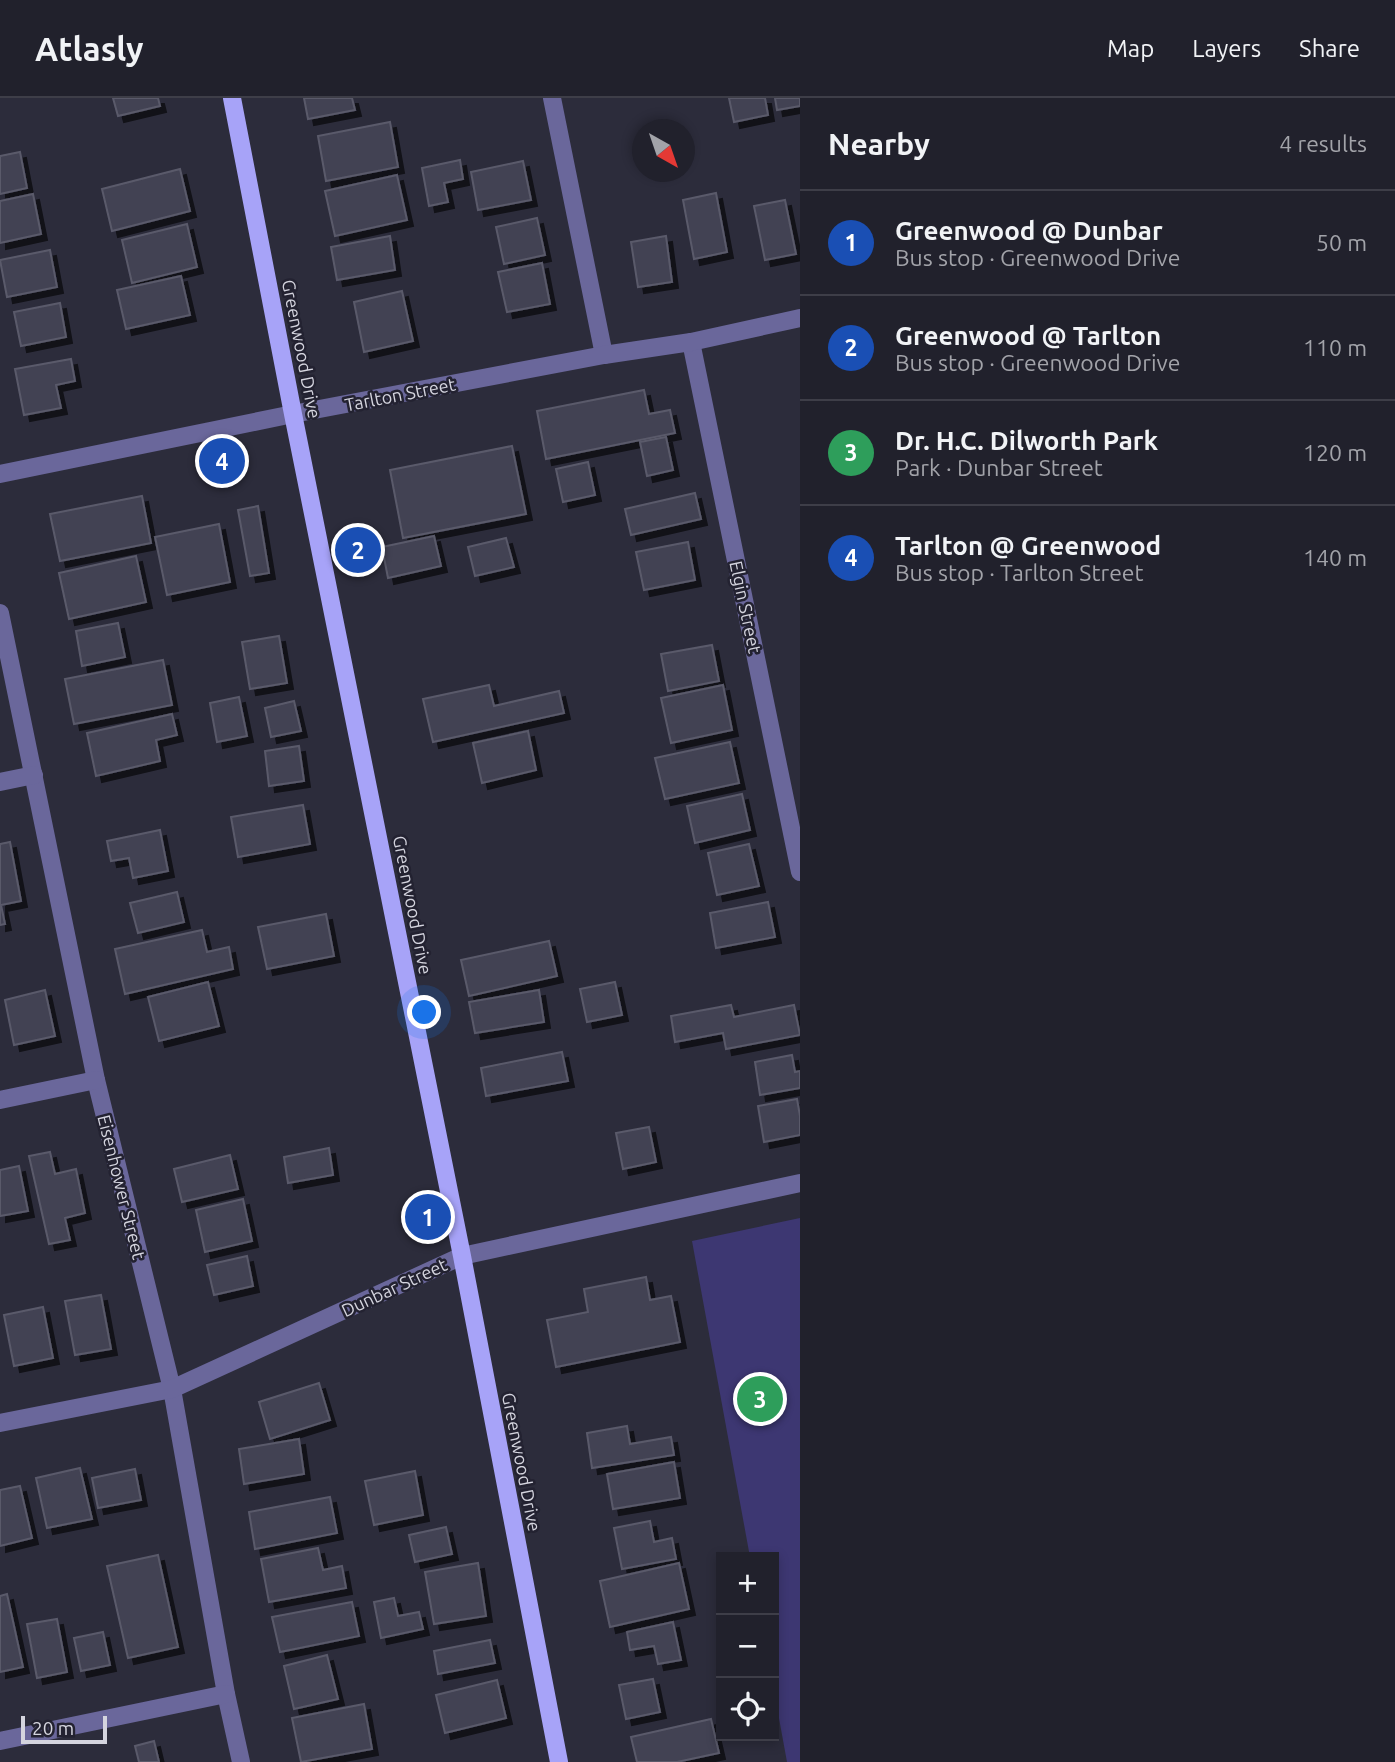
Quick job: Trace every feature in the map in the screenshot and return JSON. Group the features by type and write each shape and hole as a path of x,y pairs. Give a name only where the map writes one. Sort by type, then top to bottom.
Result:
{"main road":[{"name":"Greenwood Drive","path":"232,98 559,1762"}],"street":[{"path":"552,98 604,355"},
{"name":"Tarlton Street","path":"0,474 293,414 604,355 691,342 800,318"},
{"name":"Elgin Street","path":"691,342 800,872"},
{"name":"Eisenhower Street","path":"0,612 96,1080 172,1389 226,1694 242,1762"},
{"path":"0,782 34,775"},
{"path":"0,1100 96,1080"},
{"name":"Dunbar Street","path":"0,1423 172,1389 461,1256 800,1184"},
{"path":"0,1741 226,1694"}],"shaded area":[{"path":"800,1218 800,1762 787,1762 779,1718 779,1552 749,1552 692,1241"}],"building":[{"path":"113,98 158,98 160,106 118,116"},
{"path":"304,98 352,98 355,110 308,119"},
{"path":"729,98 765,98 768,115 734,122"},
{"path":"775,98 800,98 800,106 777,110"},
{"path":"390,122 398,167 326,181 318,136"},
{"path":"20,152 27,188 0,194 0,156"},
{"path":"460,160 463,179 444,183 448,202 429,206 422,168"},
{"path":"523,161 531,200 478,210 471,172"},
{"path":"180,169 190,211 112,231 102,189"},
{"path":"397,175 407,220 335,236 325,191"},
{"path":"716,193 727,252 694,259 683,200"},
{"path":"33,194 41,234 0,243 0,201"},
{"path":"785,200 796,254 765,260 754,206"},
{"path":"537,218 545,255 504,264 496,227"},
{"path":"187,224 197,267 132,283 122,240"},
{"path":"390,236 395,270 337,280 331,247"},
{"path":"666,236 672,282 638,287 631,242"},
{"path":"50,250 57,287 7,297 0,260"},
{"path":"542,263 550,304 507,312 498,272"},
{"path":"181,276 190,315 126,329 117,290"},
{"path":"402,291 413,341 364,352 354,302"},
{"path":"60,303 66,337 21,346 14,312"},
{"path":"71,359 75,381 56,385 61,408 24,415 15,369"},
{"path":"644,390 649,414 670,410 675,433 546,459 537,411"},
{"path":"666,437 673,470 647,476 640,442"},
{"path":"512,446 526,514 403,538 390,470"},
{"path":"588,462 595,495 563,502 556,469"},
{"path":"695,493 701,519 631,535 625,509"},
{"path":"142,496 151,543 60,561 50,514"},
{"path":"258,506 269,573 250,576 238,510"},
{"path":"219,524 230,582 167,595 155,537"},
{"path":"434,536 441,566 388,578 382,547"},
{"path":"506,538 514,567 475,576 468,547"},
{"path":"688,542 695,580 644,590 636,552"},
{"path":"136,556 146,602 69,619 59,573"},
{"path":"118,623 125,657 82,666 76,631"},
{"path":"279,636 287,683 250,689 242,642"},
{"path":"712,645 719,681 668,691 661,654"},
{"path":"163,660 172,705 74,724 65,679"},
{"path":"489,685 494,706 559,691 564,713 433,742 423,699"},
{"path":"723,685 732,730 671,743 661,698"},
{"path":"239,697 247,736 217,742 210,703"},
{"path":"294,701 301,731 271,737 265,708"},
{"path":"172,714 177,735 156,740 160,761 96,776 87,733"},
{"path":"528,731 536,770 482,783 473,743"},
{"path":"730,742 739,783 665,799 655,758"},
{"path":"299,746 304,781 269,786 265,751"},
{"path":"742,794 750,830 695,843 687,806"},
{"path":"303,805 310,844 238,857 231,817"},
{"path":"160,830 168,871 133,878 129,858 111,861 107,841"},
{"path":"10,842 21,901 1,905 5,924 0,925 0,844"},
{"path":"749,844 759,886 717,895 708,853"},
{"path":"177,892 184,922 138,933 130,903"},
{"path":"768,902 775,937 716,948 710,913"},
{"path":"326,914 334,956 267,969 258,927"},
{"path":"202,930 207,952 229,947 233,969 125,994 115,949"},
{"path":"549,941 557,976 469,996 461,960"},
{"path":"208,982 219,1026 159,1041 148,997"},
{"path":"615,982 622,1015 587,1022 580,989"},
{"path":"45,990 55,1036 14,1045 5,1000"},
{"path":"539,990 544,1022 475,1033 469,1002"},
{"path":"731,1005 734,1017 794,1005 800,1035 726,1049 723,1033 675,1042 671,1016"},
{"path":"562,1052 568,1081 486,1096 481,1068"},
{"path":"792,1055 795,1072 800,1071 800,1088 760,1095 755,1062"},
{"path":"797,1099 800,1135 764,1142 758,1106"},
{"path":"649,1127 656,1162 623,1169 616,1133"},
{"path":"329,1148 333,1175 288,1183 284,1157"},
{"path":"50,1152 55,1174 76,1169 85,1213 65,1218 70,1240 49,1244 29,1156"},
{"path":"230,1155 238,1189 182,1202 174,1169"},
{"path":"19,1166 28,1211 0,1216 0,1170"},
{"path":"243,1199 252,1241 205,1252 196,1210"},
{"path":"247,1256 253,1286 214,1295 207,1265"},
{"path":"646,1277 650,1300 671,1296 680,1342 556,1367 547,1320 588,1312 584,1289"},
{"path":"101,1295 111,1349 75,1355 65,1301"},
{"path":"43,1307 53,1358 14,1366 4,1315"},
{"path":"319,1383 330,1420 270,1439 259,1402"},
{"path":"627,1426 630,1444 671,1437 674,1455 592,1468 587,1433"},
{"path":"299,1439 304,1474 244,1484 239,1449"},
{"path":"674,1462 680,1498 613,1509 607,1474"},
{"path":"80,1468 92,1519 47,1528 36,1478"},
{"path":"135,1469 141,1500 98,1508 92,1478"},
{"path":"415,1471 423,1515 374,1525 365,1481"},
{"path":"20,1486 32,1538 0,1546 0,1490"},
{"path":"330,1497 337,1533 255,1549 249,1512"},
{"path":"650,1521 654,1542 672,1538 676,1559 622,1569 614,1528"},
{"path":"446,1527 452,1554 415,1562 409,1535"},
{"path":"318,1548 323,1570 342,1566 346,1588 269,1602 261,1559"},
{"path":"158,1555 178,1647 128,1658 107,1566"},
{"path":"478,1563 486,1616 434,1624 425,1572"},
{"path":"679,1563 689,1609 610,1627 600,1581"},
{"path":"7,1594 23,1667 0,1672 0,1596"},
{"path":"394,1598 398,1616 419,1612 423,1629 381,1638 374,1602"},
{"path":"352,1602 359,1636 280,1652 272,1617"},
{"path":"57,1619 67,1672 37,1678 27,1624"},
{"path":"673,1622 681,1660 658,1664 654,1646 630,1650 627,1632"},
{"path":"103,1632 110,1665 81,1671 74,1638"},
{"path":"490,1640 495,1663 438,1674 434,1651"},
{"path":"327,1655 338,1699 294,1709 284,1666"},
{"path":"653,1679 660,1712 626,1719 619,1685"},
{"path":"497,1680 506,1718 445,1733 436,1695"},
{"path":"364,1704 372,1749 301,1762 292,1718"},
{"path":"711,1719 719,1753 677,1762 637,1762 631,1737"},
{"path":"154,1741 159,1762 139,1762 135,1746"}],"place":[{"name":"Tarlton @ Greenwood","path":"222,461"},
{"name":"Greenwood @ Tarlton","path":"358,550"},
{"name":"Greenwood @ Dunbar","path":"428,1217"},
{"name":"Dr. H.C. Dilworth Park","path":"760,1399"}]}
